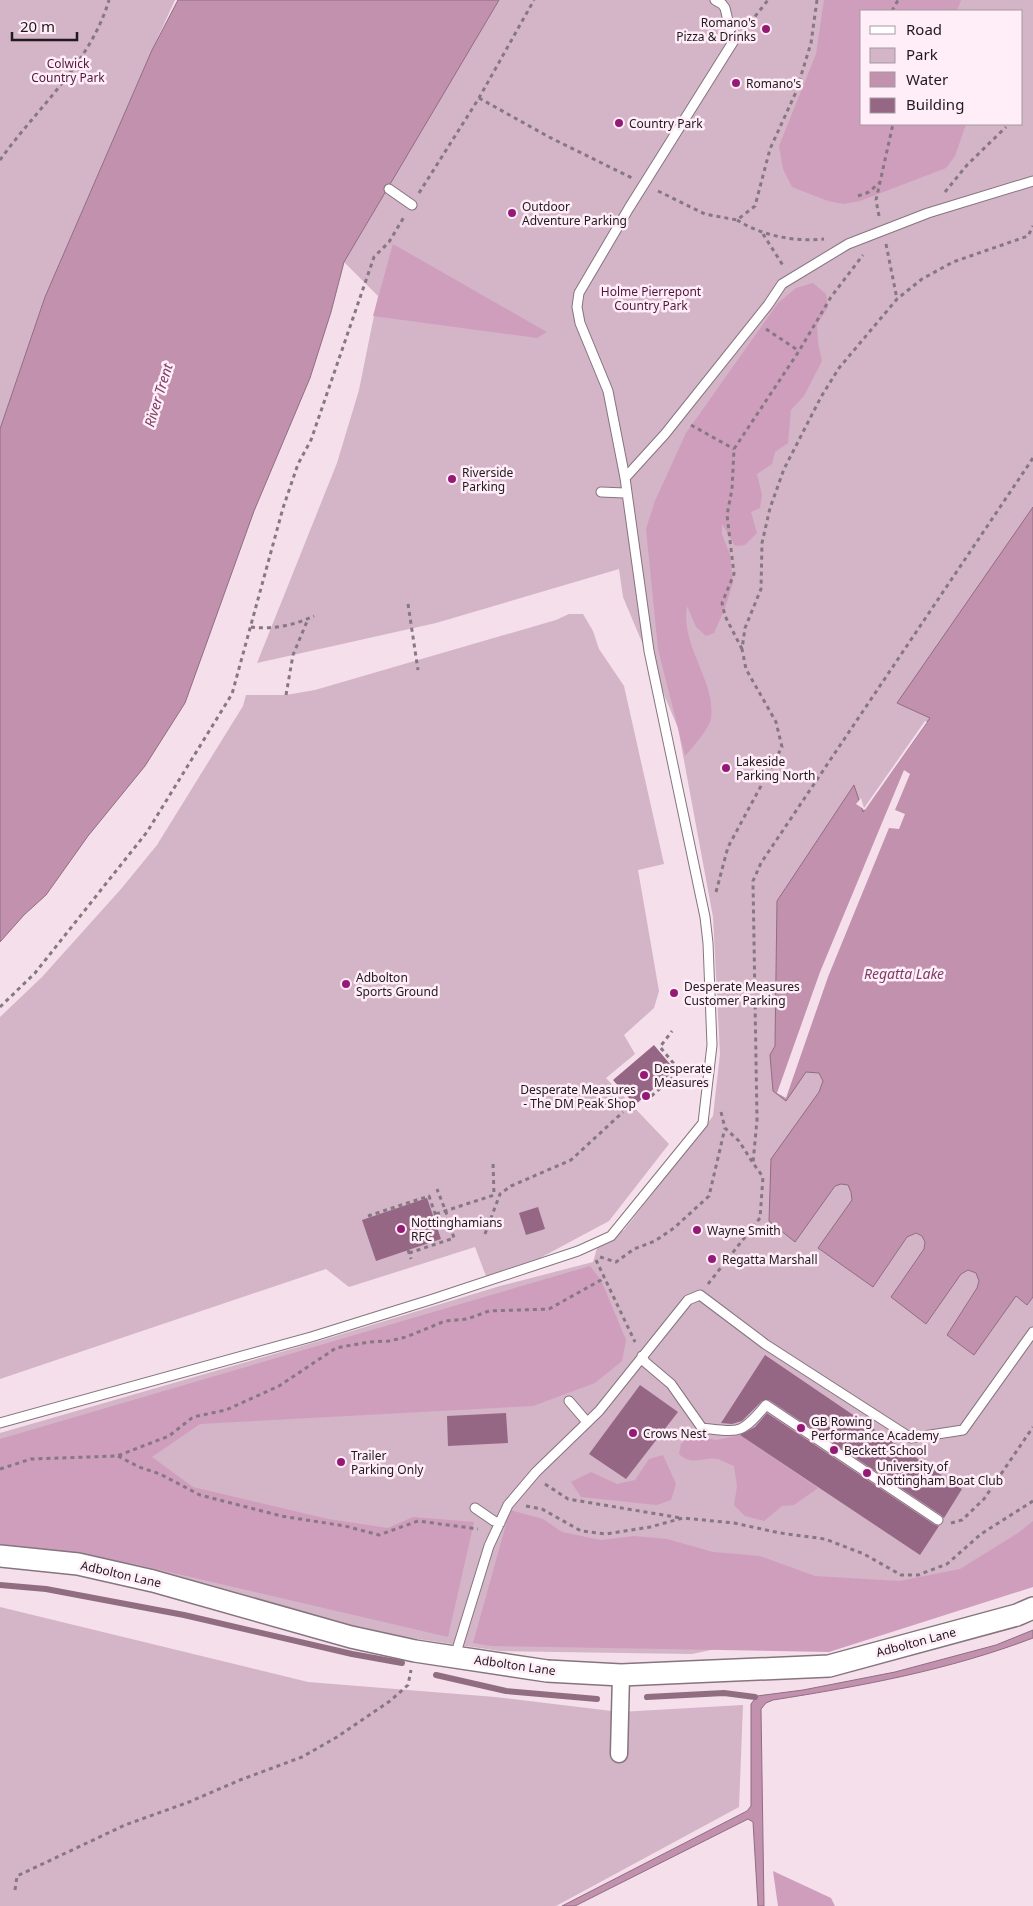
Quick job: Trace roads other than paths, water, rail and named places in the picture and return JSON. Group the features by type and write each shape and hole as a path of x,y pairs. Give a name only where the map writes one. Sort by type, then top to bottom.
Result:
{"street":[{"name":"Adbolton Lane","path":"0,1556 78,1564 134,1576 351,1636 415,1651 547,1670 621,1675 829,1666 1017,1615 1033,1608"},
{"path":"619,1754 621,1675"}],"lane":[{"path":"0,1423 311,1337 433,1299 578,1250 611,1236 703,1123 712,1045 708,943 701,897 649,651 624,478 606,384 582,330 577,307 579,293 629,208 733,42 725,8 715,0"},
{"path":"624,478 677,419 755,322 782,284 848,244 928,213 1033,181"},
{"path":"389,189 412,205"},
{"path":"600,492 626,493"},
{"path":"455,1656 488,1546 510,1503 532,1476 599,1410 688,1300 700,1295 765,1344 911,1438 964,1430 1033,1332"},
{"path":"642,1356 644,1362 671,1384 702,1428 734,1432 750,1424 766,1405 938,1520"},
{"path":"569,1401 587,1422"},
{"path":"475,1508 494,1521 498,1527"}],"water":[{"name":"River Trent","path":"178,0 499,0 344,262 331,312 310,378 254,511 185,703 145,766 88,836 46,895 24,915 0,942 0,429 45,297 152,50"},
{"name":"Regatta Lake","path":"1033,507 1033,1297 1027,1305 1016,1296 974,1355 947,1335 977,1288 979,1281 976,1273 968,1270 961,1274 926,1324 891,1297 924,1249 925,1242 922,1236 916,1233 907,1237 873,1287 818,1248 852,1200 848,1185 841,1184 835,1186 795,1242 769,1221 771,1159 819,1092 823,1081 819,1073 806,1072 786,1101 773,1091 770,1055 775,1046 777,901 854,785 863,812 930,718 897,703"},
{"path":"1033,1630 1033,1638 937,1668 839,1689 773,1700 766,1703 761,1709 764,1906 758,1906 753,1822 748,1819 575,1906 562,1906 747,1811 751,1806 751,1704 757,1696 803,1690 895,1672 996,1645"}],"waterway":[{"path":"0,1585 46,1589 184,1615 352,1654 402,1663"},
{"path":"436,1675 506,1691 597,1699"},
{"path":"647,1697 724,1693 755,1697"}],"place":[{"name":"Romano's Pizza & Drinks","path":"766,29"},
{"name":"Romano's","path":"736,83"},
{"name":"Country Park","path":"619,123"},
{"name":"Outdoor Adventure Parking","path":"512,213"},
{"name":"Riverside Parking","path":"452,479"},
{"name":"Lakeside Parking North","path":"726,768"},
{"name":"Adbolton Sports Ground","path":"346,984"},
{"name":"Desperate Measures Customer Parking","path":"674,993"},
{"name":"Desperate Measures","path":"644,1075"},
{"name":"Desperate Measures - The DM Peak Shop","path":"646,1096"},
{"name":"Nottinghamians RFC","path":"401,1229"},
{"name":"Wayne Smith","path":"697,1230"},
{"name":"Regatta Marshall","path":"712,1259"},
{"name":"GB Rowing Performance Academy","path":"801,1428"},
{"name":"Crows Nest","path":"633,1433"},
{"name":"Beckett School","path":"834,1450"},
{"name":"Trailer Parking Only","path":"341,1462"},
{"name":"University of Nottingham Boat Club","path":"867,1473"}],"park label":[{"name":"Colwick Country Park","path":"68,70"},
{"name":"Holme Pierrepont Country Park","path":"651,298"}]}
